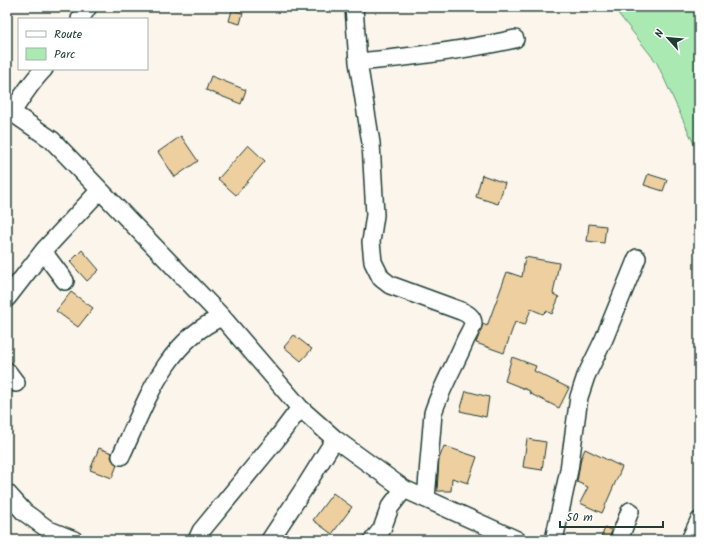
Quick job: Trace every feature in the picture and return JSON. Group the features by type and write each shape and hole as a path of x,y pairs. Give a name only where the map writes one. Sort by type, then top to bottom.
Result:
{"street":[{"path":"81,18 88,7"},
{"path":"354,7 358,62 371,143 375,215 371,242 373,262 381,278 390,285 461,311 472,318 472,324 461,351 437,400 433,413 426,499"},
{"path":"358,62 416,56 516,39"},
{"path":"43,70 35,77 10,111 52,140 222,317 300,408 335,439 404,489 508,538"},
{"path":"7,298 45,249 100,190"},
{"path":"45,249 47,257 65,281"},
{"path":"554,540 569,470 578,397 586,376 604,339 637,258"},
{"path":"121,456 157,379 170,358 190,338 210,322 222,317"},
{"path":"197,540 201,531 276,440 300,408"},
{"path":"270,540 335,439"},
{"path":"373,540 382,529 390,507 404,489"},
{"path":"7,493 24,512 49,530 74,540"},
{"path":"620,540 630,511"},
{"path":"690,540 699,520"}],"green space":[{"path":"613,7 699,7 699,155 657,63"}],"building":[{"path":"232,10 243,13 240,24 229,21"},
{"path":"211,76 246,90 241,104 206,90"},
{"path":"181,136 198,161 175,177 158,152"},
{"path":"248,145 265,161 236,195 218,179"},
{"path":"648,174 667,180 663,191 644,185"},
{"path":"482,175 505,183 498,204 476,197"},
{"path":"589,224 606,226 604,243 587,241"},
{"path":"82,250 99,270 87,281 70,262"},
{"path":"525,257 559,263 553,294 559,297 552,314 546,311 543,314 531,309 525,325 515,322 504,353 476,343 483,324 487,326 507,272 522,277"},
{"path":"71,292 93,308 78,327 56,311"},
{"path":"294,335 312,349 301,361 284,347"},
{"path":"512,357 536,366 534,371 569,388 559,408 529,393 530,391 505,381"},
{"path":"466,391 489,397 486,417 460,411"},
{"path":"527,439 546,442 542,470 523,467"},
{"path":"444,446 477,457 468,483 452,478 451,491 437,491 439,459"},
{"path":"99,448 112,453 111,457 117,465 112,478 90,470"},
{"path":"585,449 622,467 602,513 580,503 588,487 577,482 581,458"},
{"path":"333,493 352,507 332,534 313,520"},
{"path":"605,528 612,530 609,540 600,540"}]}
